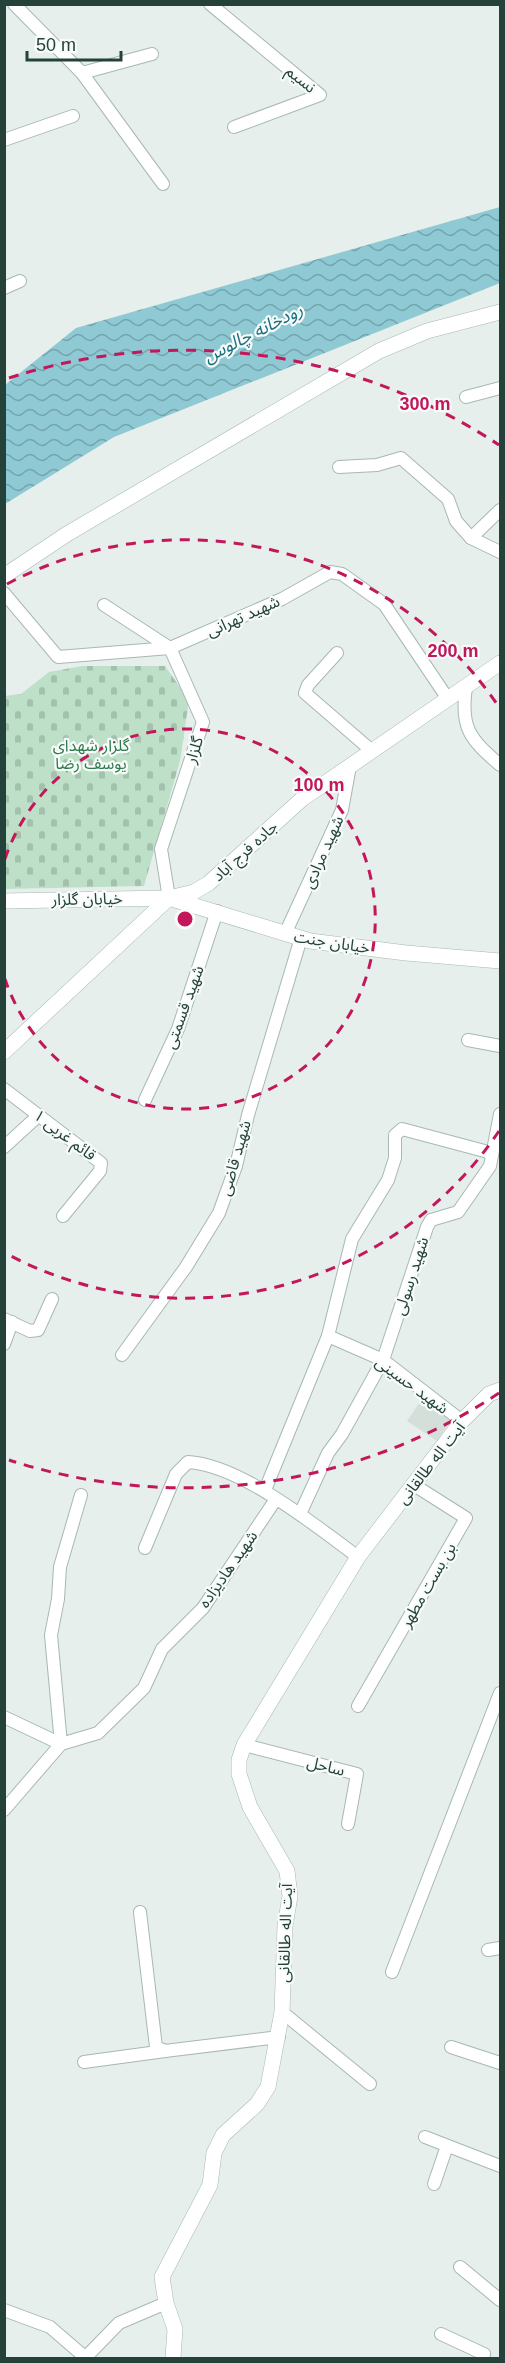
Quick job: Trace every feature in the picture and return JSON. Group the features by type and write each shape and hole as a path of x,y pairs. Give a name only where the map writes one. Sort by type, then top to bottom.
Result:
{"street":[{"path":"14,4 82,73 163,184"},
{"name":"نسیم","path":"210,4 320,95 234,127"},
{"path":"82,73 152,54"},
{"path":"4,140 73,116"},
{"path":"4,288 20,281"},
{"path":"4,576 67,534 379,351 427,331 501,312"},
{"path":"466,397 501,388"},
{"path":"339,467 377,465 401,458 448,500 456,521 471,538 501,552"},
{"path":"471,538 501,510"},
{"name":"شهید تهرانی","path":"4,593 58,657 170,648 282,599 330,572 342,574 384,604 448,699"},
{"path":"104,605 170,648"},
{"name":"گلزار","path":"168,898 161,849 203,723 170,648"},
{"path":"337,653 308,685 305,693 372,751"},
{"name":"جاده فرج آباد","path":"4,1052 168,898 194,892 209,883 302,800 501,663"},
{"path":"465,687 464,724 477,744 501,765"},
{"name":"شهید مرادی","path":"285,934 342,810 350,766"},
{"name":"خیابان گلزار","path":"4,901 168,898"},
{"name":"خیابان جنت","path":"168,898 301,938 406,953 501,960"},
{"name":"شهید قسمتی","path":"145,1100 178,1029 217,911"},
{"name":"شهید قاضی","path":"122,1355 186,1267 219,1213 236,1167 248,1114 301,938"},
{"path":"468,1040 501,1046"},
{"name":"قائم غربی ۱","path":"4,1089 101,1163 100,1171 63,1216"},
{"name":"شهید رسولی","path":"300,1514 328,1453 342,1434 383,1360 427,1227 431,1220 458,1212 490,1166 501,1113"},
{"path":"4,1147 39,1115"},
{"path":"265,1490 328,1336 352,1239 388,1179 395,1158 395,1135 402,1129 492,1153"},
{"path":"4,1344 8,1321 30,1331 38,1330 52,1299"},
{"name":"شهید حسینی","path":"328,1336 383,1360 462,1422"},
{"name":"آیت اله طالقانی","path":"173,2358 175,2329 165,2302 162,2277 210,2185 214,2153 223,2135 257,2104 268,2087 282,2012 285,1926 290,1896 287,1871 250,1807 239,1774 239,1760 244,1745 358,1557 462,1422 489,1394 501,1390"},
{"path":"145,1548 176,1474 188,1462 200,1463 265,1490 358,1557"},
{"name":"بن بست مطهر","path":"358,1706 466,1518 414,1485"},
{"path":"4,1810 61,1744 51,1635 58,1599 60,1567 81,1495"},
{"name":"شهید هادیزاده","path":"61,1744 98,1733 144,1688 162,1649 203,1608 276,1499"},
{"path":"392,1972 501,1694"},
{"path":"4,1717 61,1744"},
{"name":"ساحل","path":"244,1745 357,1774 348,1824"},
{"path":"140,1912 156,2047 165,2052"},
{"path":"282,2012 370,2084"},
{"path":"84,2062 279,2037"},
{"path":"451,2047 501,2063"},
{"path":"425,2137 501,2166"},
{"path":"434,2184 447,2146"},
{"path":"460,2267 501,2300"},
{"path":"4,2310 50,2327 85,2358 119,2323 165,2302"},
{"path":"441,2334 484,2354 483,2358"}],"shaded area":[{"path":"422,1399 452,1419 437,1441 407,1421"}],"green space":[{"name":"گلزار شهدای یوسف رضا","path":"82,666 165,666 189,700 180,761 144,886 5,889 4,696 21,694 49,672"}],"water":[{"name":"رودخانه چالوس","path":"500,207 500,283 114,437 5,504 5,385 76,328"}]}
